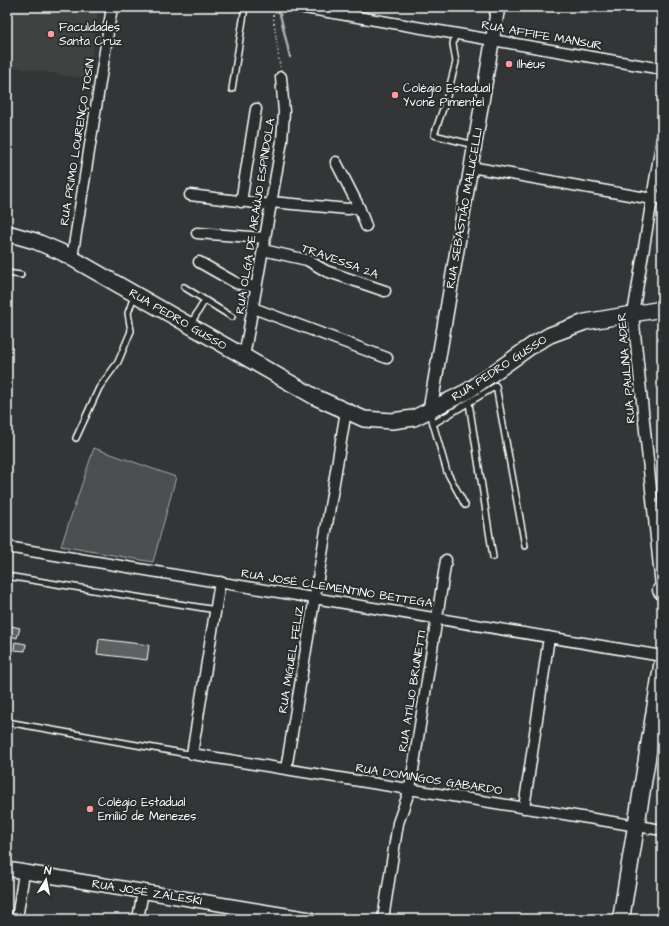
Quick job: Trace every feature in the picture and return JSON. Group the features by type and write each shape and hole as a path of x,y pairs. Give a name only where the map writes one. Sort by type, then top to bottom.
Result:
{"main road":[{"name":"RUA PEDRO GUSSO","path":"7,233 35,240 72,258 315,397 346,411 386,412 431,417 455,398 493,380 534,344 550,335 585,322 662,309"},
{"path":"621,919 662,666"}],"street":[{"name":"RUA PRIMO LOURENÇO TOSIN","path":"72,258 112,7"},
{"name":"RUA AFFIFE MANSUR","path":"299,7 662,69"},
{"name":"RUA SEBASTIÃO MALUCELLI","path":"431,417 474,145 498,7"},
{"name":"RUA OLGA DE ARAÚJO ESPÍNDOLA","path":"244,357 284,126 282,77"},
{"path":"242,202 256,109"},
{"name":"RUA PAULINA ADER","path":"662,138 657,198 632,314 662,593"},
{"path":"336,162 359,207 366,226"},
{"path":"471,167 657,198"},
{"path":"190,195 242,202 348,209 359,207"},
{"path":"197,233 265,238"},
{"name":"TRAVESSA 2A","path":"263,250 310,262 326,271 385,291"},
{"path":"199,262 236,283 256,287"},
{"path":"253,308 386,358"},
{"name":"RUA MIGUEL FELIZ","path":"286,769 346,411"},
{"name":"RUA JOSÉ CLEMENTINO BETTEGA","path":"7,547 662,656"},
{"name":"RUA ATÍLIO BRUNETTI","path":"383,919 398,823 410,789 446,560"},
{"path":"192,754 220,582"},
{"path":"524,808 549,637"},
{"name":"RUA DOMINGOS GABARDO","path":"192,754 662,830"},
{"name":"RUA JOSÉ ZALESKI","path":"7,869 310,919"},
{"path":"17,919 24,872"},
{"path":"138,919 143,892"}],"lane":[{"path":"232,89 245,7"},
{"path":"455,34 453,44 456,62 446,100 434,135 474,145"},
{"path":"7,274 21,275"},
{"path":"184,287 232,317"},
{"path":"76,438 99,388 118,362 131,331 128,313 134,294"},
{"path":"190,326 205,300"},
{"path":"464,505 447,472 431,417 469,403 493,380"},
{"path":"493,380 525,546"},
{"path":"469,403 494,558"},
{"path":"7,576 216,610"},
{"path":"7,722 182,754 192,754"}],"path":[{"path":"272,7 282,77"}],"shaded area":[{"name":"Faculdades Santa Cruz","path":"7,7 99,7 89,79 7,66"},
{"path":"94,448 176,477 153,562 61,546"}],"building":[{"path":"7,625 20,628 17,638 7,635"},
{"path":"99,639 149,645 147,660 97,654"},
{"path":"15,642 26,644 25,651 14,650"}],"waterway":[{"path":"280,14 290,57"}],"place":[{"name":"Faculdades Santa Cruz","path":"51,34"},
{"name":"Ilhéus","path":"509,64"},
{"name":"Colégio Estadual Yvone Pimentel","path":"395,95"},
{"name":"Colégio Estadual Emílio de Menezes","path":"90,809"}]}
